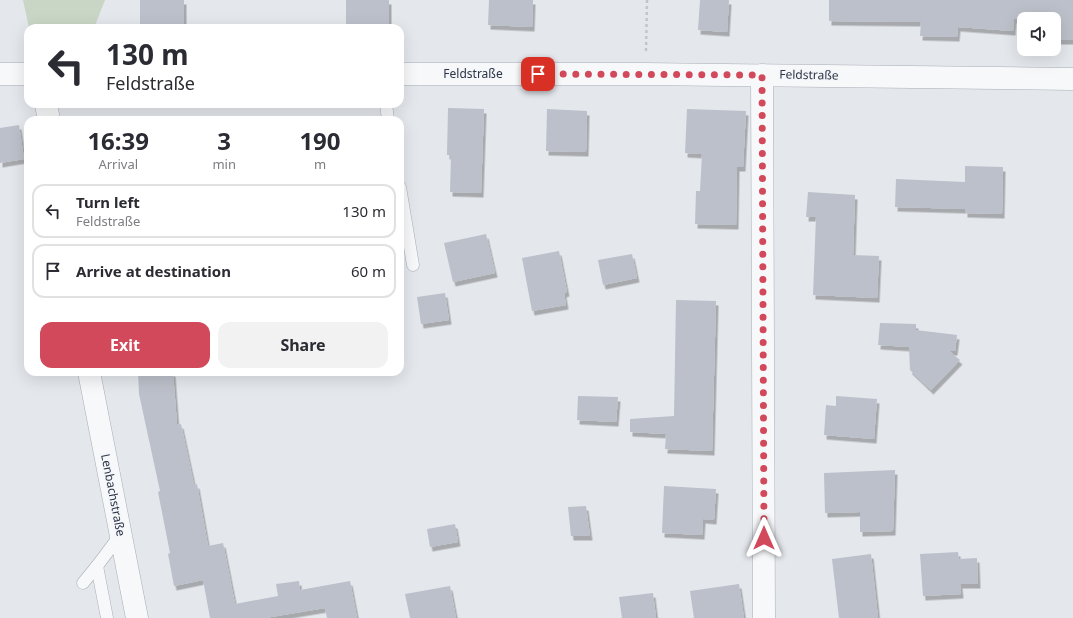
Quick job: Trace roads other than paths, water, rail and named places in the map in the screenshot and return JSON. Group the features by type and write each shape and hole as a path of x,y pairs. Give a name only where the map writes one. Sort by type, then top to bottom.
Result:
{"street":[{"path":"0,74 24,74"},
{"name":"Feldstraße","path":"404,74 646,74 1073,79"},
{"path":"762,75 764,618"},
{"name":"Lenbachstraße","path":"90,376 137,618"}],"lane":[{"path":"404,211 413,265"},
{"path":"83,583 121,534"},
{"path":"97,566 107,618"}]}
